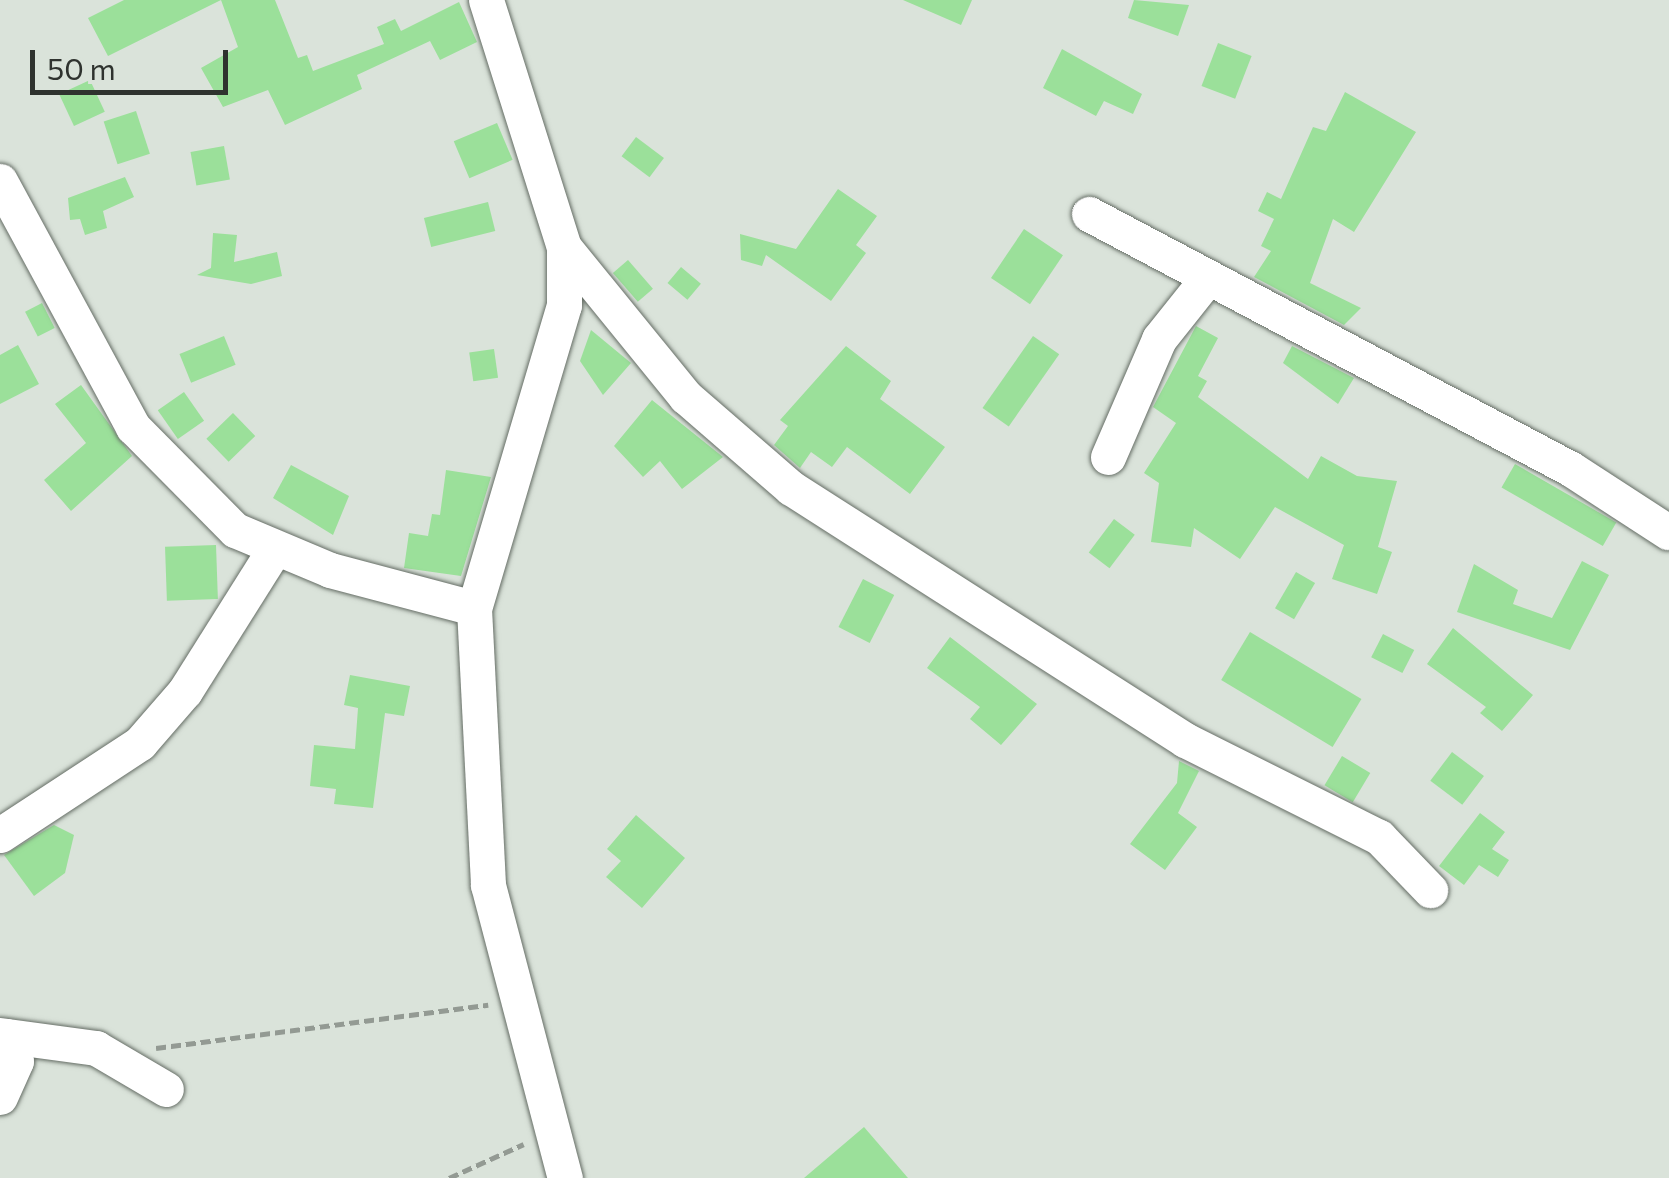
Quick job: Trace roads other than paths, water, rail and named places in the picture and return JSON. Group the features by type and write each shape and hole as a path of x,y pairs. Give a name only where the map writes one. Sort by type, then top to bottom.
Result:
{"street":[{"path":"486,0 564,247 564,306 474,608 488,885 565,1178"},
{"path":"0,181 133,427 234,530 273,551 474,608"},
{"path":"1089,214 1206,280 1571,469 1668,532"},
{"path":"564,247 686,397 791,488 1186,740 1379,836 1430,890"},
{"path":"1108,457 1159,339 1206,280"},
{"path":"0,835 140,743 185,691 273,551"},
{"path":"3,1036 96,1048 166,1089"},
{"path":"0,1097 16,1061 3,1036"}]}
